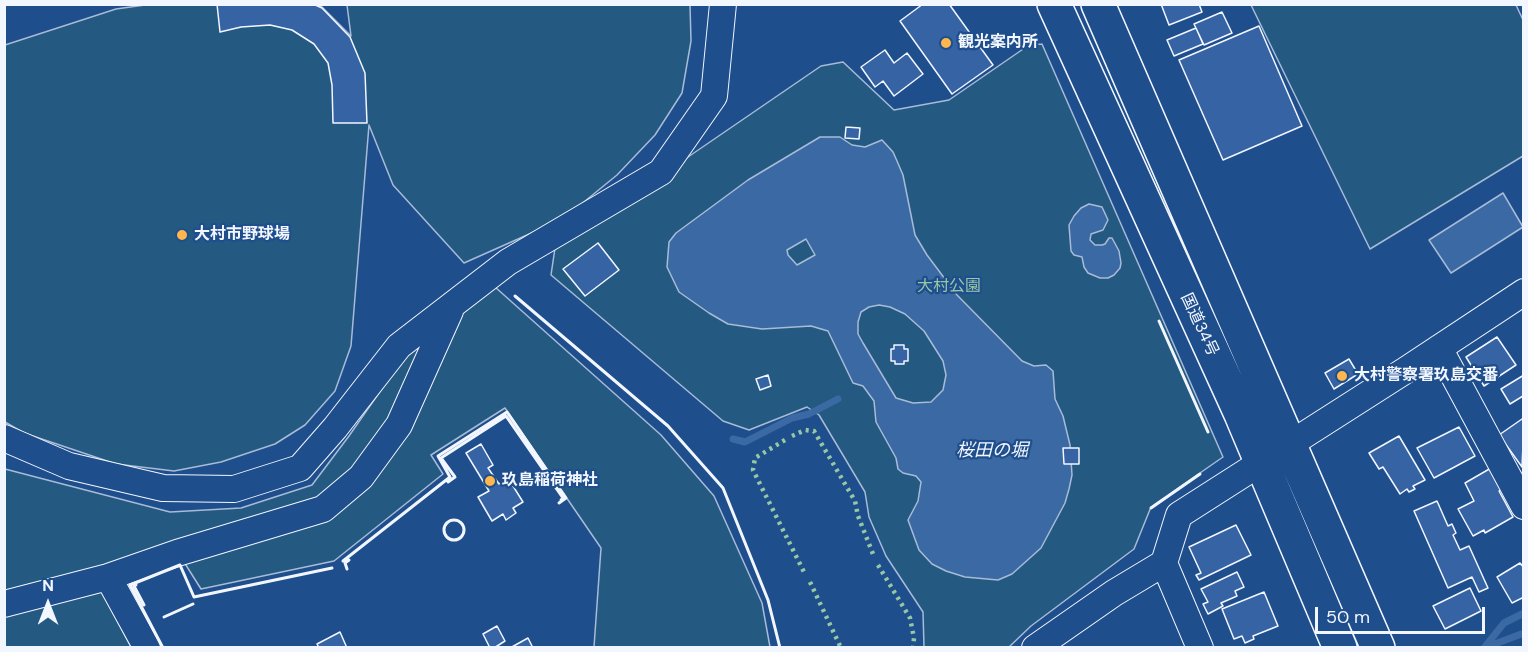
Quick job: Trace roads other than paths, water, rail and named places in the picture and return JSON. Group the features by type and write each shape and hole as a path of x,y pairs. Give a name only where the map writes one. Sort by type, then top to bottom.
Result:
{"highway":[{"name":"国道34号","path":"1054,4 1262,462 1334,636"},
{"path":"1098,4 1378,648"}],"street":[{"path":"4,438 69,466 163,488 234,489 300,468 335,428 399,346 508,262 661,172 714,96 723,4"},
{"path":"1200,648 1164,563 1179,515 1524,292"},
{"path":"4,604 108,577 177,553 323,509 361,477 399,425 451,308"},
{"path":"1438,348 1524,506"},
{"path":"1035,648 1114,593 1164,563"},
{"path":"108,577 147,648"}],"water":[{"name":"桜田の堀","path":"820,137 840,137 852,145 865,147 882,140 893,152 903,175 915,235 927,255 957,295 1022,361 1034,366 1046,365 1053,371 1055,399 1063,416 1070,445 1072,475 1065,503 1041,548 1012,574 998,580 965,577 932,564 919,550 908,520 918,501 921,482 916,476 903,473 898,469 896,458 876,422 874,401 863,386 853,383 828,331 811,326 762,329 728,324 679,292 667,267 669,242 676,233 748,180","holes":["806,239 815,255 797,265 788,255 787,250","879,305 905,314 924,331 943,361 946,375 943,390 931,402 913,403 896,398 858,334 861,312"]},
{"path":"1503,193 1523,227 1451,273 1429,240"},
{"path":"1089,204 1102,207 1108,220 1103,230 1091,234 1090,240 1095,245 1102,245 1112,238 1119,251 1120,268 1108,278 1100,278 1088,273 1082,257 1074,255 1071,251 1069,225 1081,208"}],"waterway":[{"path":"733,439 745,442 792,418 809,414 838,399"},
{"path":"1484,648 1504,623 1524,613"},
{"path":"1484,648 1524,633"}],"place":[{"name":"観光案内所","path":"946,43"},
{"name":"大村市野球場","path":"182,235"},
{"name":"大村警察署玖島交番","path":"1342,376"},
{"name":"玖島稲荷神社","path":"490,481"}],"park label":[{"name":"大村公園","path":"949,287"}]}
